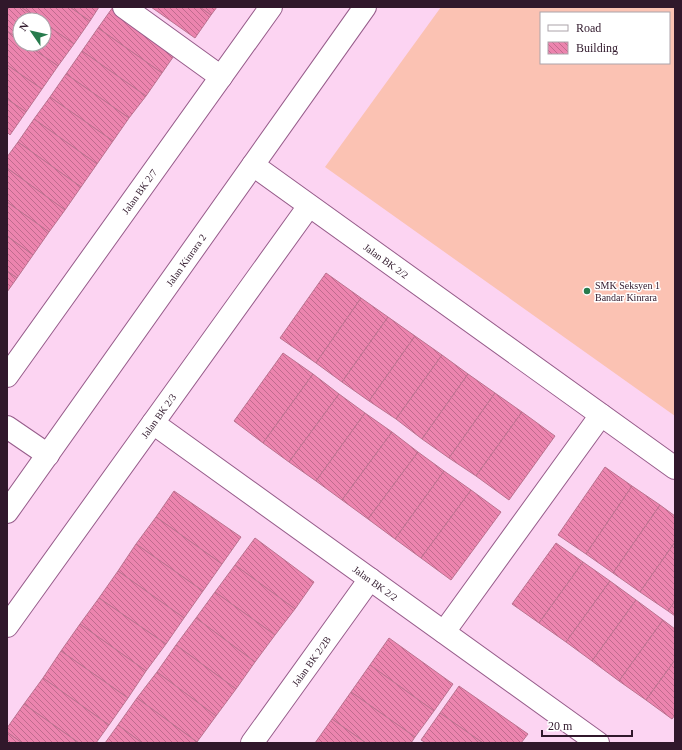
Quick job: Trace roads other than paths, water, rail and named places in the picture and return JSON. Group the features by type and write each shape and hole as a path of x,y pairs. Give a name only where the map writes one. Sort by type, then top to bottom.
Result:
{"street":[{"path":"124,7 221,77"},
{"name":"Jalan BK 2/7","path":"7,376 271,7"},
{"name":"Jalan Kinrara 2","path":"7,512 365,7"},
{"name":"Jalan BK 2/2","path":"253,166 675,468"},
{"name":"Jalan BK 2/3","path":"7,626 309,206"},
{"path":"444,632 601,414"},
{"name":"Jalan BK 2/2","path":"153,423 444,632 576,737 598,743"},
{"path":"7,427 48,455"},
{"name":"Jalan BK 2/2B","path":"252,743 370,579"}],"place":[{"name":"SMK Seksyen 1 Bandar Kinrara","path":"587,291"}]}
